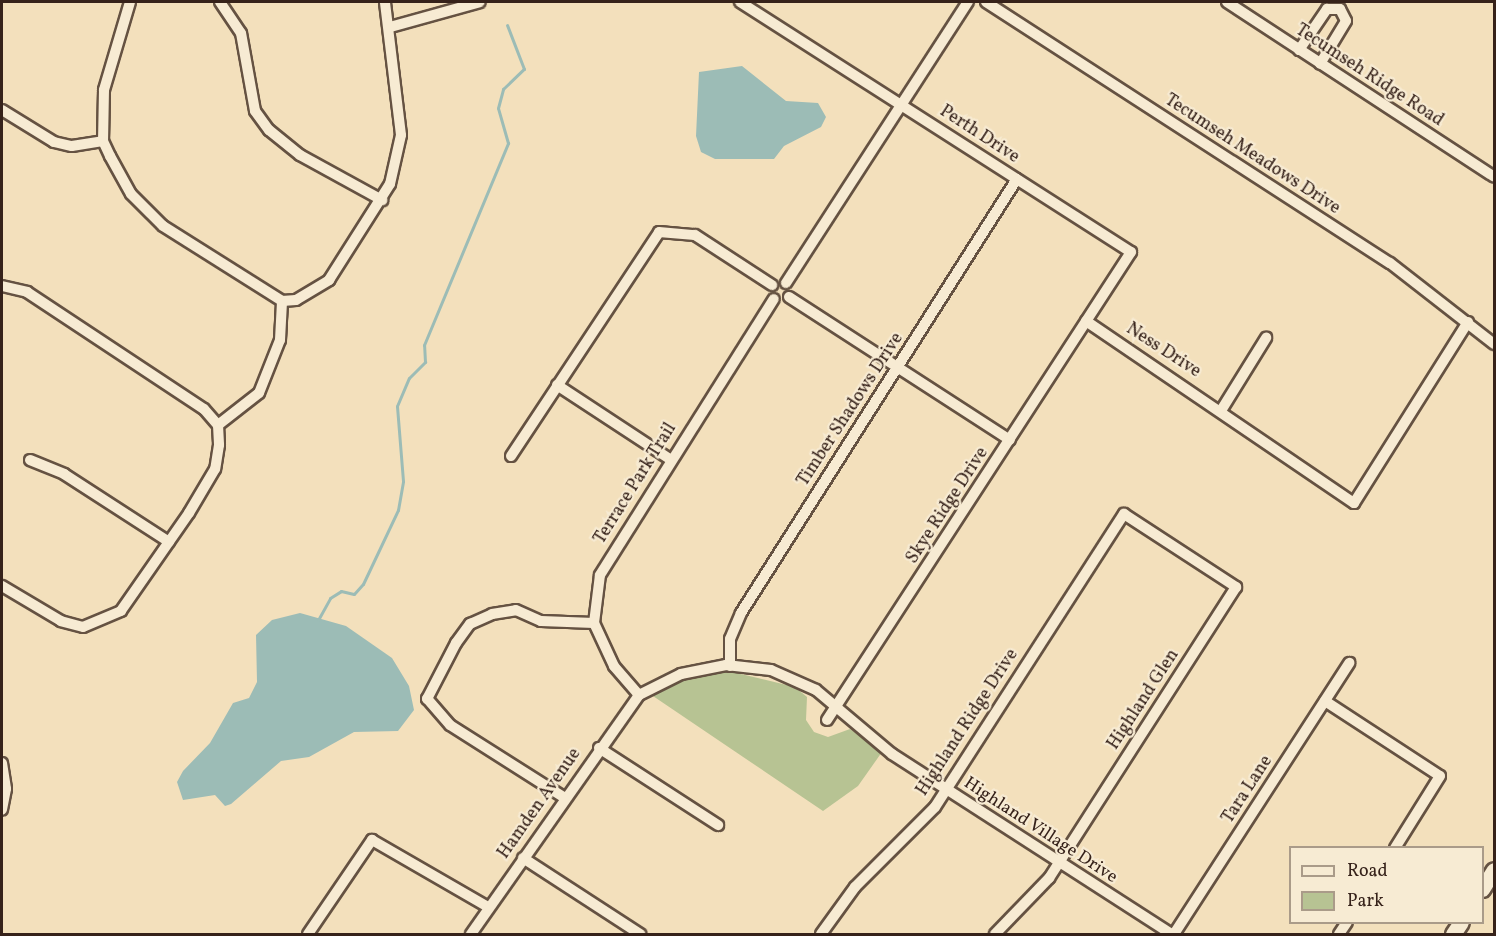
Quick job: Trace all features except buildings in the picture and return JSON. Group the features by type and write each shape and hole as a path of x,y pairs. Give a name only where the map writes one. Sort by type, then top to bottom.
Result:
{"main road":[{"path":"1484,886 1494,870"}],"street":[{"path":"130,2 104,90 103,141 131,194 148,214 282,301 296,300 329,280 382,200 401,135 390,27 385,2"},
{"path":"220,2 241,33 255,111 269,130 300,155 382,200"},
{"path":"390,27 480,2"},
{"name":"Perth Drive","path":"740,2 1131,252 1086,321"},
{"path":"789,297 786,283 968,2"},
{"name":"Tecumseh Meadows Drive","path":"986,2 1389,263 1494,344"},
{"name":"Tecumseh Ridge Road","path":"1227,2 1494,177"},
{"path":"1299,50 1327,9 1340,9 1346,21 1320,64"},
{"path":"2,110 54,142 72,146 103,141"},
{"name":"Timber Shadows Drive","path":"730,666 730,639 741,613 1017,179"},
{"path":"511,456 659,232 695,235 772,285 786,283"},
{"path":"772,285 774,299 789,297 1010,440"},
{"path":"2,286 27,292 204,409 218,425 215,469 121,612 83,627 61,621 2,586"},
{"name":"Terrace Park Trail","path":"594,623 600,575 774,299"},
{"path":"218,425 259,393 280,340 282,301"},
{"name":"Ness Drive","path":"1086,321 1222,410 1354,503 1468,322"},
{"name":"Skye Ridge Drive","path":"836,708 1086,321"},
{"path":"1222,410 1266,338"},
{"path":"557,385 671,460"},
{"path":"30,460 64,474 169,542"},
{"name":"Highland Ridge Drive","path":"821,934 855,888 913,834 946,789 1124,514"},
{"name":"Highland Glen","path":"995,934 1025,908 1059,862 1236,587 1124,514"},
{"path":"565,798 450,725 427,699 456,643 471,624 492,614 516,610 541,621 594,623 614,666 639,694"},
{"name":"Tara Lane","path":"1173,934 1349,663"},
{"name":"Highland Village Drive","path":"639,694 681,674 730,666 785,675 836,708 880,745 1173,934"},
{"name":"Hamden Avenue","path":"471,934 599,748 639,694"},
{"path":"1324,701 1440,776 1396,846"},
{"path":"827,720 836,708"},
{"path":"599,748 718,825"},
{"path":"2,763 6,789 2,810"},
{"path":"308,934 372,840 488,907"},
{"path":"523,858 640,934"}],"green space":[{"path":"724,670 795,687 807,697 806,720 814,732 828,737 850,729 882,752 858,786 823,811 650,694 687,677"}],"water":[{"path":"742,66 786,101 818,103 826,117 821,127 784,146 774,159 715,159 701,152 696,136 699,72"},
{"path":"300,613 346,626 392,658 409,686 414,710 398,731 354,732 309,757 281,761 231,804 225,806 215,795 183,800 177,782 183,771 210,743 233,703 249,698 257,682 256,635 272,620"}],"waterway":[{"path":"318,620 330,598 341,591 354,594 363,584 398,510 403,481 397,406 409,378 425,362 424,345 508,143 498,108 503,89 524,69 507,25"}]}
